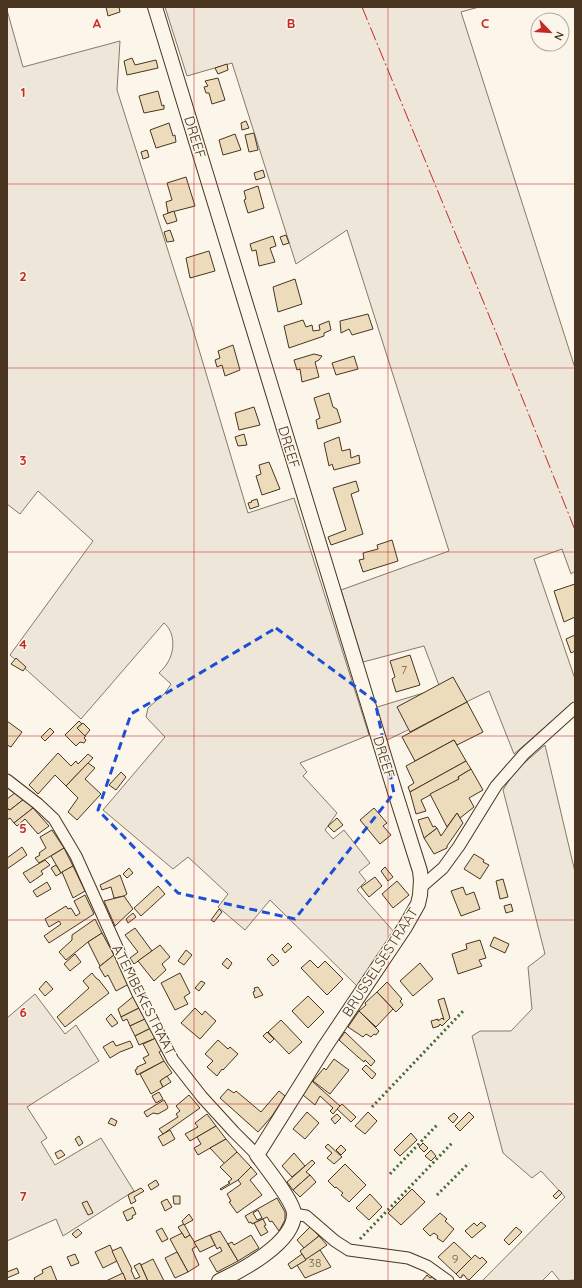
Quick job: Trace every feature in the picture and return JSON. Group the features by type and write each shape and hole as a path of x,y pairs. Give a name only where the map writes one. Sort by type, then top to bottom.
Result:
{"street":[{"name":"DREEF","path":"155,7 420,871 420,888"},
{"name":"BRUSSELSESTRAAT","path":"257,1155 324,1048 405,927 418,904 420,888 443,868 496,786 519,759 575,708"},
{"name":"ATEMBEKESTRAAT","path":"7,780 38,804 54,819 76,856 138,994 173,1060 202,1097 257,1155 291,1205 294,1214"},
{"path":"219,1281 240,1272 259,1260 284,1237 291,1225 294,1214 306,1216 335,1241 350,1250 408,1258 427,1266 448,1281"}],"highlighted area":[{"path":"276,628 375,701 394,793 295,919 178,893 98,810 131,714"}],"shaded area":[{"path":"165,7 479,7 461,12 575,368 575,571 571,574 562,549 534,559 575,679 575,701 514,754 489,691 385,741 374,708 440,688 424,646 363,662 341,590 449,551 347,230 296,264 232,63 187,76"},
{"path":"7,10 23,67 120,41 117,90 191,323 248,513 294,498 369,735 300,763 307,772 303,776 337,813 325,830 333,839 344,830 370,863 359,872 366,881 357,890 394,932 357,986 270,900 245,930 218,907 228,894 188,857 173,869 103,810 165,737 146,717 148,708 165,693 171,684 159,673 168,662 173,647 172,636 168,627 164,623 81,719 10,655 93,541 38,491 20,514 7,504"},
{"path":"545,745 575,872 575,1280 560,1281 552,1271 542,1281 482,1281 565,1197 541,1171 532,1178 503,1153 472,1036 480,1031 511,1031 532,1009 528,967 545,954 503,790 515,771"},
{"path":"35,994 65,1034 76,1025 99,1061 27,1107 47,1138 41,1142 55,1165 101,1138 134,1191 63,1236 56,1219 7,1241 7,1018"}],"building":[{"path":"106,7 119,7 120,12 108,16"},
{"path":"132,58 135,65 156,60 158,68 127,75 124,61"},
{"path":"227,64 228,70 218,74 215,68"},
{"path":"218,78 225,100 212,104 209,93 206,93 204,87 208,86 205,81"},
{"path":"158,91 162,106 164,105 164,109 144,113 139,96"},
{"path":"246,121 249,128 242,130 241,123"},
{"path":"169,123 173,136 175,135 176,142 156,148 150,130"},
{"path":"254,133 258,150 249,152 245,135"},
{"path":"235,134 241,150 223,155 219,140"},
{"path":"147,150 149,157 143,159 141,152"},
{"path":"263,170 265,177 256,180 254,173"},
{"path":"186,177 195,206 168,213 166,202 172,200 167,183"},
{"path":"258,186 264,208 248,213 244,200 246,199 244,191"},
{"path":"174,211 177,221 167,224 163,215"},
{"path":"170,230 174,241 167,242 164,232"},
{"path":"286,235 289,243 283,245 280,237"},
{"path":"273,236 276,246 270,248 275,262 259,266 256,250 252,251 250,244"},
{"path":"209,251 215,271 190,278 186,258"},
{"path":"295,279 302,304 278,312 273,287"},
{"path":"368,314 373,329 352,335 349,329 341,333 340,321"},
{"path":"303,320 306,327 312,325 313,331 320,330 319,325 329,321 331,330 324,333 324,336 289,348 284,326"},
{"path":"233,345 240,370 225,376 222,365 217,367 215,360 220,358 218,351"},
{"path":"314,354 322,356 315,362 319,377 302,382 300,369 297,370 294,360"},
{"path":"354,356 358,369 336,375 332,363"},
{"path":"329,393 333,407 337,409 341,422 318,429 316,420 320,418 314,398"},
{"path":"254,407 260,425 239,430 235,413"},
{"path":"244,434 247,445 238,446 235,437"},
{"path":"339,437 342,451 350,449 351,458 359,455 360,463 334,470 332,464 329,466 324,443"},
{"path":"269,462 280,489 262,495 256,476 261,474 259,465"},
{"path":"356,481 359,491 351,494 363,534 331,545 328,537 346,530 333,488"},
{"path":"257,499 259,506 250,509 248,503"},
{"path":"392,540 398,561 363,572 359,560 364,559 363,553 378,549 377,545"},
{"path":"575,584 575,617 564,622 554,591"},
{"path":"575,635 575,651 571,653 566,639"},
{"path":"410,655 420,685 396,692 392,679 395,677 390,661"},
{"path":"16,658 26,667 23,671 11,664"},
{"path":"453,677 467,702 410,732 397,707"},
{"path":"467,702 483,732 457,745 454,740 415,761 402,737"},
{"path":"7,721 22,732 11,747 7,745"},
{"path":"79,721 82,724 77,728 86,736 84,738 86,740 84,743 80,742 76,746 65,735"},
{"path":"83,723 90,730 85,736 77,728"},
{"path":"50,728 54,732 45,741 41,737"},
{"path":"454,740 466,761 410,792 408,787 414,783 406,766"},
{"path":"58,753 71,766 76,761 78,764 88,754 93,758 66,786 55,775 38,794 29,785"},
{"path":"466,761 471,769 458,777 459,779 421,800 426,811 416,814 410,792"},
{"path":"88,763 95,768 85,779 101,794 77,820 68,812 78,798 66,786"},
{"path":"471,769 483,790 469,798 474,807 460,818 457,813 447,827 430,794 459,779 458,777"},
{"path":"121,772 126,777 116,790 109,785"},
{"path":"16,792 24,799 10,810 7,810 7,799"},
{"path":"24,799 33,808 14,823 10,818 7,820 7,810 10,810"},
{"path":"33,808 49,826 38,834 25,819 17,826 14,823"},
{"path":"374,808 387,823 383,826 391,835 380,844 360,820"},
{"path":"457,813 463,823 447,848 434,854 424,838 437,828 441,836"},
{"path":"428,817 433,827 435,826 437,828 424,838 418,820"},
{"path":"337,818 343,825 334,832 328,826"},
{"path":"52,830 64,848 39,863 35,858 46,848 40,837"},
{"path":"22,847 27,855 7,869 7,858"},
{"path":"64,848 73,866 61,873 51,856"},
{"path":"474,854 489,865 480,879 464,869"},
{"path":"45,860 50,865 41,871 43,874 30,883 23,873"},
{"path":"56,865 61,873 56,876 51,868"},
{"path":"73,866 85,891 73,898 62,872"},
{"path":"385,867 393,877 388,881 381,871"},
{"path":"129,868 133,873 127,878 123,874"},
{"path":"120,875 127,894 114,898 111,887 102,890 100,885"},
{"path":"375,877 382,886 369,897 361,887"},
{"path":"503,879 508,897 500,899 496,881"},
{"path":"397,881 409,895 393,908 382,894"},
{"path":"47,882 51,889 37,897 33,891"},
{"path":"158,886 165,894 141,916 134,908"},
{"path":"463,887 466,895 474,892 480,909 461,916 451,891"},
{"path":"85,895 94,914 49,943 44,936 61,924 59,921 49,927 45,919 66,906 68,909 71,908 76,916 80,913 74,901"},
{"path":"124,896 133,909 115,926 104,901"},
{"path":"511,904 513,911 506,913 504,906"},
{"path":"219,909 222,912 214,922 211,920"},
{"path":"133,913 136,917 128,923 126,919"},
{"path":"95,919 102,933 88,942 66,960 59,952 72,940 72,935"},
{"path":"135,928 152,951 134,964 130,958 138,952 125,935"},
{"path":"102,933 114,955 100,966 88,942"},
{"path":"494,937 509,944 505,953 490,946"},
{"path":"480,940 486,958 479,960 482,966 458,974 452,954 467,949 466,944"},
{"path":"288,943 292,947 285,953 282,949"},
{"path":"160,945 170,957 162,964 166,970 154,981 138,961"},
{"path":"186,950 192,955 184,965 178,961"},
{"path":"75,954 81,962 70,971 64,964"},
{"path":"272,954 279,961 273,966 267,959"},
{"path":"114,955 129,984 116,991 108,975 105,977 99,967"},
{"path":"227,958 232,963 228,969 222,964"},
{"path":"310,960 318,968 325,961 343,979 327,995 301,968"},
{"path":"420,963 433,979 413,996 400,981"},
{"path":"92,973 109,993 65,1027 57,1017 89,988 83,981"},
{"path":"180,973 190,993 184,997 188,1004 175,1010 161,983"},
{"path":"46,981 53,989 45,996 39,989"},
{"path":"201,981 205,983 199,991 195,988"},
{"path":"387,982 402,999 400,1001 403,1005 396,1012 377,992"},
{"path":"258,987 263,995 255,998 253,992 255,991 254,988"},
{"path":"377,992 393,1009 376,1027 359,1011"},
{"path":"135,995 141,1007 121,1017 118,1009"},
{"path":"308,996 324,1012 308,1028 292,1011"},
{"path":"444,998 450,1018 442,1026 440,1024 439,1026 433,1028 431,1021 438,1019 438,1021 442,1018 444,1020 438,1000"},
{"path":"141,1007 147,1018 130,1026 127,1019 123,1021 121,1017"},
{"path":"195,1008 202,1015 205,1011 216,1021 200,1039 181,1023"},
{"path":"359,1011 379,1031 376,1035 374,1034 371,1037 366,1034 363,1037 348,1027"},
{"path":"111,1014 118,1023 112,1027 106,1019"},
{"path":"147,1018 151,1028 135,1036 130,1026"},
{"path":"281,1020 302,1042 289,1054 268,1032"},
{"path":"151,1028 156,1038 139,1045 135,1036"},
{"path":"267,1032 274,1039 270,1043 263,1036"},
{"path":"345,1032 375,1061 371,1066 365,1060 364,1062 339,1040"},
{"path":"156,1038 162,1050 159,1052 164,1061 137,1075 135,1070 137,1067 146,1063 143,1058 149,1055 143,1044"},
{"path":"218,1040 228,1049 230,1047 238,1054 223,1070 222,1069 217,1076 207,1067 213,1061 205,1054"},
{"path":"113,1041 116,1046 130,1041 133,1047 110,1058 103,1047"},
{"path":"334,1059 349,1070 330,1094 313,1081 324,1068 326,1070"},
{"path":"164,1061 172,1073 160,1081 163,1087 151,1094 140,1074"},
{"path":"366,1065 376,1074 372,1079 362,1069"},
{"path":"167,1076 171,1082 163,1087 160,1081"},
{"path":"312,1081 340,1106 333,1114 330,1111 333,1108 320,1096 315,1105 303,1095"},
{"path":"228,1089 234,1093 236,1091 261,1112 279,1091 285,1096 272,1116 258,1132 220,1098"},
{"path":"159,1092 163,1099 156,1103 152,1096"},
{"path":"189,1095 200,1108 163,1134 159,1129 178,1117 176,1114 180,1111 176,1106"},
{"path":"164,1100 168,1107 167,1109 158,1114 153,1113 147,1117 144,1112"},
{"path":"342,1104 356,1117 351,1122 337,1109"},
{"path":"307,1112 319,1123 305,1139 293,1129"},
{"path":"368,1112 377,1121 365,1134 355,1126"},
{"path":"469,1112 474,1117 460,1131 455,1126"},
{"path":"454,1113 458,1117 453,1123 448,1118"},
{"path":"207,1114 216,1126 190,1141 185,1134 198,1127 195,1123"},
{"path":"337,1114 341,1118 335,1124 331,1119"},
{"path":"111,1118 117,1121 115,1126 108,1123"},
{"path":"216,1126 226,1139 198,1155 194,1148 201,1144 197,1137"},
{"path":"170,1130 175,1139 163,1146 158,1137"},
{"path":"411,1133 417,1140 400,1156 394,1150"},
{"path":"79,1136 83,1143 79,1146 75,1139"},
{"path":"226,1139 237,1152 225,1164 210,1148"},
{"path":"423,1143 428,1148 424,1152 419,1147"},
{"path":"328,1144 342,1157 334,1164 327,1158 332,1153 325,1147"},
{"path":"341,1145 346,1150 341,1155 336,1150"},
{"path":"61,1150 65,1155 58,1159 55,1153"},
{"path":"431,1150 436,1156 431,1161 425,1156"},
{"path":"237,1152 251,1167 238,1180 221,1190 220,1189 230,1183 228,1182 232,1179 220,1167"},
{"path":"294,1153 305,1166 292,1177 282,1166"},
{"path":"312,1160 315,1163 306,1172 310,1175 293,1190 287,1182"},
{"path":"345,1164 366,1185 349,1202 341,1195 343,1193 328,1181"},
{"path":"251,1167 257,1174 250,1180 262,1195 237,1213 229,1202 231,1201 227,1194 241,1184 238,1180"},
{"path":"310,1175 316,1182 300,1197 293,1190"},
{"path":"156,1180 159,1185 151,1190 148,1185"},
{"path":"141,1188 144,1191 134,1197 136,1201 131,1204 128,1195"},
{"path":"412,1189 425,1202 401,1225 388,1213"},
{"path":"559,1190 562,1193 556,1199 553,1196"},
{"path":"370,1194 382,1207 369,1220 356,1208"},
{"path":"173,1196 180,1196 180,1204 174,1204"},
{"path":"277,1198 285,1212 285,1220 279,1231 267,1217 252,1224 251,1222 249,1223 245,1216","holes":["258,1210 262,1218 257,1220 253,1213"]},
{"path":"167,1199 172,1207 165,1211 161,1202"},
{"path":"87,1201 93,1213 88,1215 82,1203"},
{"path":"133,1207 136,1214 132,1216 133,1218 127,1221 123,1212"},
{"path":"440,1213 447,1219 445,1221 454,1229 443,1242 437,1238 438,1236 434,1233 430,1236 423,1229"},
{"path":"189,1214 193,1220 184,1225 182,1221"},
{"path":"263,1219 266,1225 264,1226 268,1232 261,1236 254,1223"},
{"path":"481,1222 486,1226 472,1238 465,1231 474,1223 477,1226"},
{"path":"184,1224 190,1235 185,1238 178,1227"},
{"path":"310,1227 319,1236 304,1248 297,1240"},
{"path":"516,1227 522,1232 509,1245 504,1240"},
{"path":"162,1228 168,1239 162,1242 156,1231"},
{"path":"78,1229 82,1233 76,1238 72,1234"},
{"path":"220,1231 238,1261 217,1272 209,1258 222,1251 220,1247 217,1249 210,1235"},
{"path":"182,1233 185,1238 190,1235 197,1246 192,1249 199,1265 188,1272 170,1239"},
{"path":"210,1235 215,1245 200,1252 194,1242"},
{"path":"251,1235 259,1248 238,1261 228,1244 232,1242 234,1245"},
{"path":"319,1236 327,1245 306,1260 300,1251"},
{"path":"454,1242 472,1259 456,1274 438,1257"},
{"path":"110,1245 117,1261 103,1268 95,1252"},
{"path":"121,1247 132,1269 131,1270 135,1279 140,1277 134,1266 140,1263 148,1281 126,1281 112,1251"},
{"path":"320,1250 331,1267 305,1278 297,1265"},
{"path":"177,1252 188,1272 175,1278 165,1258"},
{"path":"75,1254 79,1263 71,1266 67,1257"},
{"path":"302,1254 306,1260 291,1269 288,1264"},
{"path":"475,1255 480,1259 482,1257 487,1262 469,1280 464,1275 460,1278 456,1274"},
{"path":"153,1259 164,1281 148,1281 141,1265"},
{"path":"51,1266 57,1281 35,1281 34,1278 43,1273 42,1270"},
{"path":"17,1268 19,1273 7,1278 7,1272"},
{"path":"123,1273 126,1281 106,1281"},
{"path":"427,1275 430,1278 432,1277 437,1281 422,1281"}],"hedge":[{"path":"372,1107 465,1009"},
{"path":"390,1174 437,1125"},
{"path":"360,1239 452,1143"},
{"path":"437,1195 469,1163"}],"power":[{"path":"362,7 495,330 575,530"}]}
